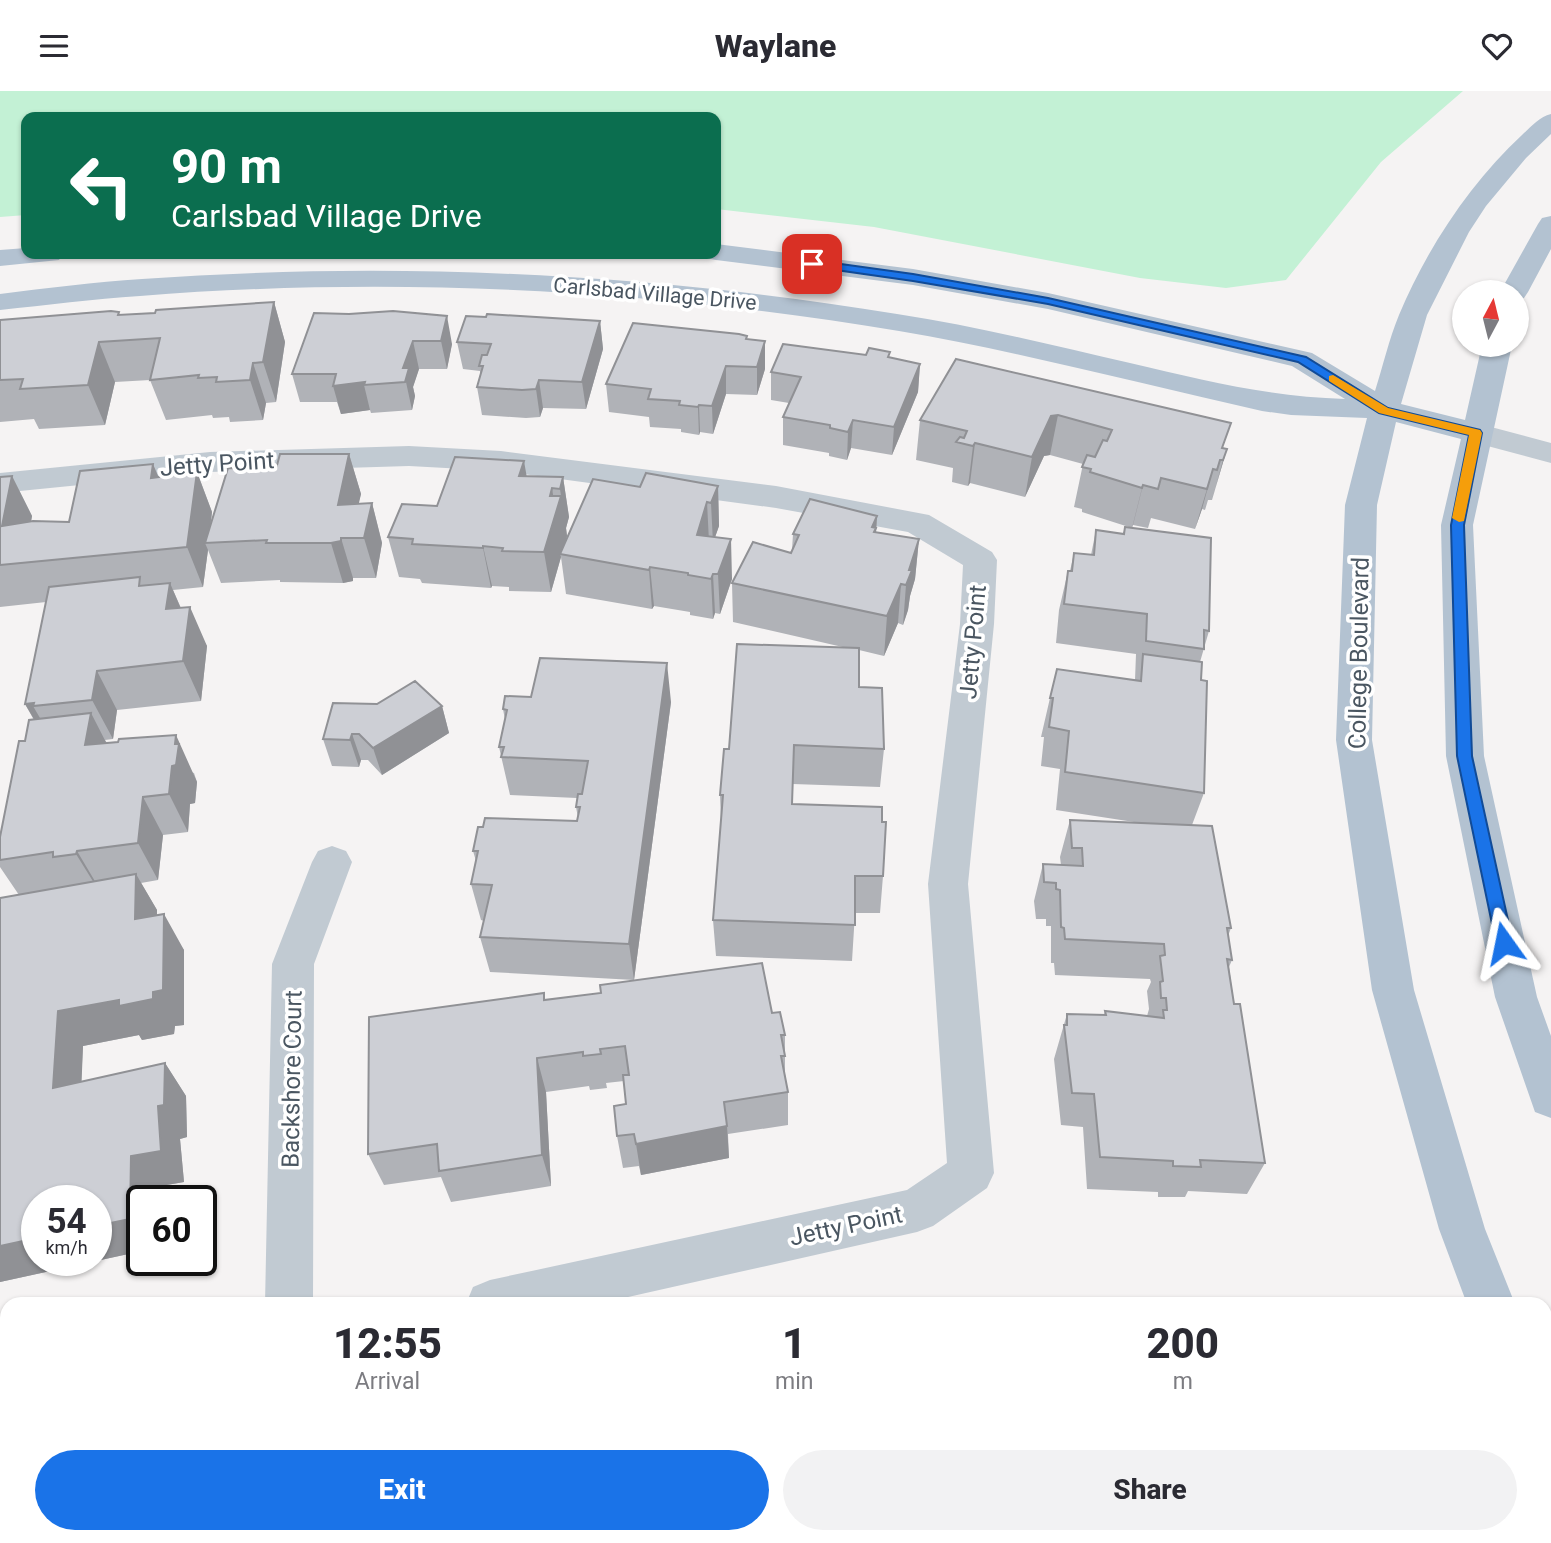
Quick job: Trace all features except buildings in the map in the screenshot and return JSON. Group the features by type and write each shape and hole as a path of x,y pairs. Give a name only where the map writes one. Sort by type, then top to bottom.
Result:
{"main road":[{"name":"College Boulevard","path":"1488,1297 1462,1229 1393,990 1354,740 1361,505 1384,410 1413,315 1456,232 1476,202 1517,153 1551,121"},
{"path":"1521,280 1551,224"},
{"name":"Carlsbad Village Drive","path":"721,253 913,277 1048,301 1302,359 1384,410"},
{"path":"0,258 21,256"},
{"name":"Carlsbad Village Drive","path":"0,302 142,287 259,282 471,281 634,289 895,321 1027,346 1267,404 1384,410 1476,433"},
{"path":"1494,357 1457,525 1465,756 1516,997 1551,1098"}],"street":[{"path":"1476,433 1551,453"},
{"name":"Jetty Point","path":"0,483 210,463 409,456 501,461 776,497 917,523 980,560 977,624 948,884 971,1173 917,1210 522,1297"},
{"name":"Backshore Court","path":"289,1297 293,964 332,862"}],"green space":[{"path":"0,91 1463,91 1381,162 1286,280 1226,288 1140,278 874,227 721,210 721,112 21,112 21,215 0,217"}],"slow traffic":[{"path":"1333,379 1384,410 1476,433 1459,518"}],"route":[{"path":"812,264 913,277 1048,301 1302,359 1384,410 1476,433 1457,525 1465,756 1504,943"}]}
